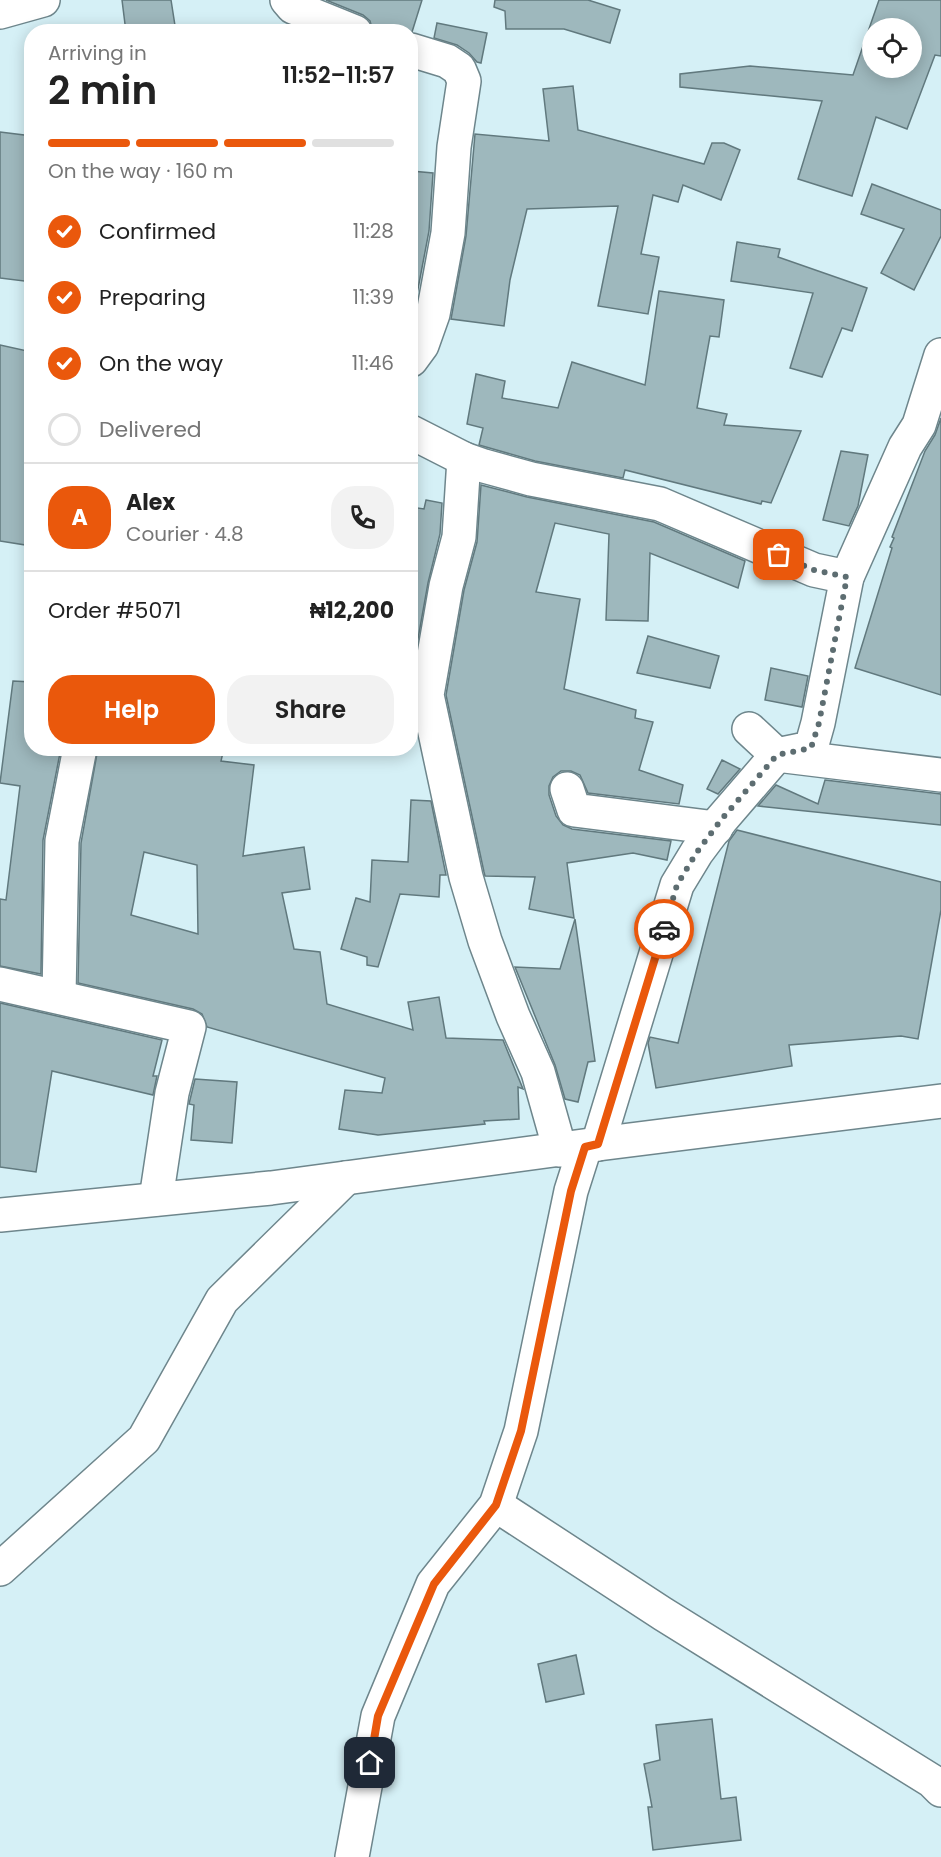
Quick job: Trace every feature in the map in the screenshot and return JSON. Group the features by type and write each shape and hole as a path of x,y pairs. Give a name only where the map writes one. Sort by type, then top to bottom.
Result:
{"street":[{"path":"0,12 44,0"},
{"path":"287,0 293,7 335,24"},
{"path":"418,52 447,61 459,69 464,81 454,147 448,233 433,314 418,350"},
{"path":"352,1857 378,1716 434,1584 496,1505 521,1431 581,1147 677,885 697,852 777,755 811,748 819,723 847,577 905,447 930,428 941,356"},
{"path":"418,436 464,459 531,479 660,504 814,570 847,577"},
{"path":"464,459 459,537 419,694 466,877 485,941 513,1016 538,1072 581,1147"},
{"path":"749,729 777,755 941,775"},
{"path":"59,996 62,841 78,756"},
{"path":"567,789 574,810 716,828"},
{"path":"0,984 189,1027 172,1093 156,1199"},
{"path":"0,1215 346,1179 941,1101"},
{"path":"0,1569 144,1439 222,1300 346,1179"},
{"path":"496,1505 663,1614 922,1775 941,1790"}],"building":[{"path":"122,0 171,0 175,24 125,24"},
{"path":"326,0 422,0 414,24 371,24 363,15"},
{"path":"495,0 588,0 620,10 610,43 564,29 506,29 505,11 494,7"},
{"path":"879,0 941,0 941,56 935,55 907,129 876,117 852,196 798,179 822,101 680,87 680,74 750,66 853,75 862,49 862,78 922,78 922,18 873,18"},
{"path":"437,23 487,33 481,63 457,45 434,38"},
{"path":"573,86 578,130 704,164 712,143 724,143 740,150 721,200 683,185 678,202 653,195 641,254 659,257 648,314 598,306 618,206 527,209 510,280 504,326 451,319 466,236 475,134 549,141 543,89"},
{"path":"0,132 24,135 24,281 0,278"},
{"path":"418,172 433,173 429,231 418,289"},
{"path":"872,184 941,210 941,236 914,290 881,273 904,229 861,214"},
{"path":"737,242 780,249 778,257 867,288 852,331 842,328 822,377 790,368 813,293 731,281"},
{"path":"659,291 724,300 719,337 710,336 697,408 727,414 724,425 801,431 771,503 762,501 761,504 625,470 623,478 535,461 479,445 483,428 467,424 476,374 505,381 502,398 558,408 572,362 645,385"},
{"path":"0,345 24,350 24,545 0,541"},
{"path":"941,418 941,695 855,668 892,548 890,547 894,538 892,537 925,451 935,435"},
{"path":"841,451 868,455 858,506 849,526 823,520"},
{"path":"481,485 527,497 654,522 745,561 738,588 650,553 648,621 606,620 609,534 555,523 536,592 580,599 564,689 636,710 635,718 653,722 639,770 683,785 679,804 588,793 580,775 571,771 561,771 553,777 549,786 549,795 556,816 563,825 572,829 671,841 667,860 633,853 567,863 574,918 529,909 535,877 485,876 484,872 446,695 464,590 477,542"},
{"path":"426,500 442,503 440,534 418,639 418,508 424,509"},
{"path":"648,636 719,656 710,688 637,673"},
{"path":"771,668 808,676 802,707 765,700"},
{"path":"13,681 24,682 24,756 59,756 43,840 41,974 0,966 0,899 6,900 20,786 0,783"},
{"path":"97,756 222,756 221,761 254,765 243,856 304,847 310,889 282,893 294,949 320,952 327,1004 413,1030 408,1002 439,997 446,1038 503,1040 523,1089 518,1087 519,1119 484,1121 485,1124 378,1135 339,1129 345,1090 382,1093 385,1078 207,1027 202,1014 193,1009 78,983 81,843","holes":["144,852 197,865 198,934 131,915"]},
{"path":"722,760 740,769 718,794 707,789"},
{"path":"825,780 941,794 941,825 758,806 776,785 818,804"},
{"path":"411,800 431,801 446,875 440,875 439,897 400,894 378,967 367,965 367,957 341,949 356,898 370,902 372,860 408,862"},
{"path":"737,830 941,882 941,910 918,1039 901,1036 789,1045 792,1066 656,1088 648,1043 650,1037 678,1043 729,841"},
{"path":"575,919 595,1061 588,1062 578,1102 565,1099 555,1065 515,967 560,969"},
{"path":"0,1003 162,1040 153,1076 157,1076 153,1095 52,1071 36,1172 0,1167"},
{"path":"195,1079 237,1082 232,1143 191,1140 194,1105 189,1104"},
{"path":"576,1655 584,1694 546,1702 538,1664"},
{"path":"712,1719 721,1799 736,1797 741,1840 653,1850 648,1807 652,1807 644,1764 660,1760 656,1725"}],"way so far":[{"path":"664,929 677,885 697,852 721,820 777,755 811,748 819,723 847,577 814,570 779,555"}],"route":[{"path":"370,1763 378,1716 434,1584 496,1505 521,1431 571,1191 585,1147 598,1144 664,929"}]}
